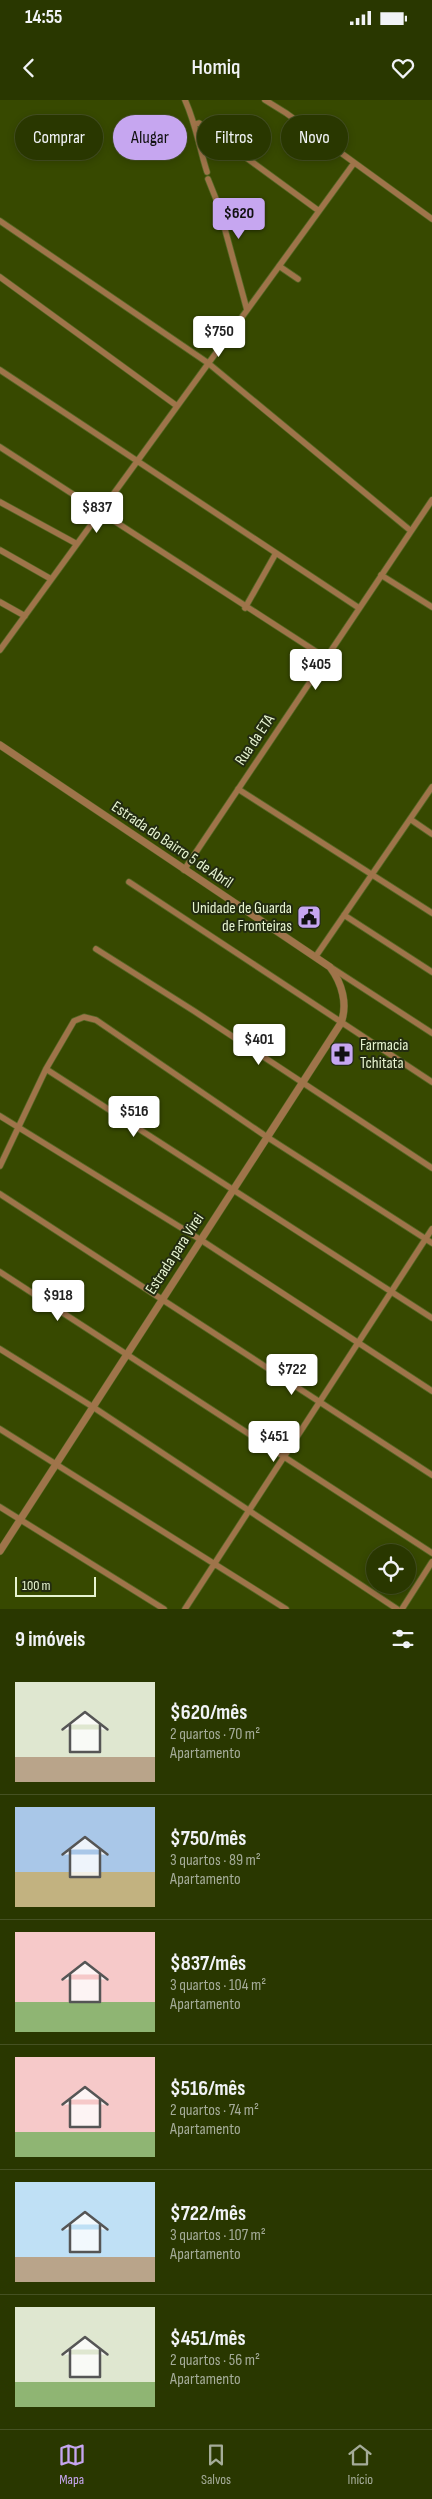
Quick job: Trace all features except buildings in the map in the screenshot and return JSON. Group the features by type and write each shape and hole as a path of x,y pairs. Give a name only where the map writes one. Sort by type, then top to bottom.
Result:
{"street":[{"path":"185,100 196,124 196,139 207,172"},
{"path":"265,100 432,219"},
{"path":"196,124 199,123 319,211"},
{"path":"0,650 354,163"},
{"path":"208,179 218,204 247,310"},
{"path":"0,221 208,363 411,531"},
{"path":"278,266 298,279"},
{"path":"0,277 177,406"},
{"path":"0,370 359,608"},
{"path":"0,447 245,608 326,658"},
{"name":"Rua da ETA","path":"184,870 432,500"},
{"path":"0,502 77,544"},
{"path":"0,550 51,579"},
{"path":"245,608 276,553"},
{"path":"381,575 432,607"},
{"path":"0,602 25,616"},
{"name":"Estrada do Bairro 5 de Abril","path":"0,745 330,967"},
{"path":"316,956 432,787"},
{"path":"238,789 432,913"},
{"path":"410,819 432,834"},
{"path":"129,882 432,1082"},
{"path":"344,915 432,972"},
{"path":"96,949 432,1168"},
{"path":"330,967 432,1033"},
{"name":"Estrada para Virei","path":"0,1551 341,1023 344,1001 338,977 330,967"},
{"path":"0,1166 46,1069 74,1021 84,1017 96,1020 267,1136 432,1243"},
{"path":"46,1069 432,1318"},
{"path":"0,1116 201,1240 432,1391"},
{"path":"0,1194 432,1475"},
{"path":"185,1609 432,1229"},
{"path":"0,1272 432,1553"},
{"path":"0,1349 93,1407 397,1609"},
{"path":"0,1429 286,1609"},
{"path":"0,1507 21,1518 164,1609"},
{"path":"402,1609 432,1562"}],"place":[{"name":"Unidade de Guarda de Fronteiras","path":"309,917"},
{"name":"Farmacia Tchitata","path":"342,1054"}]}
